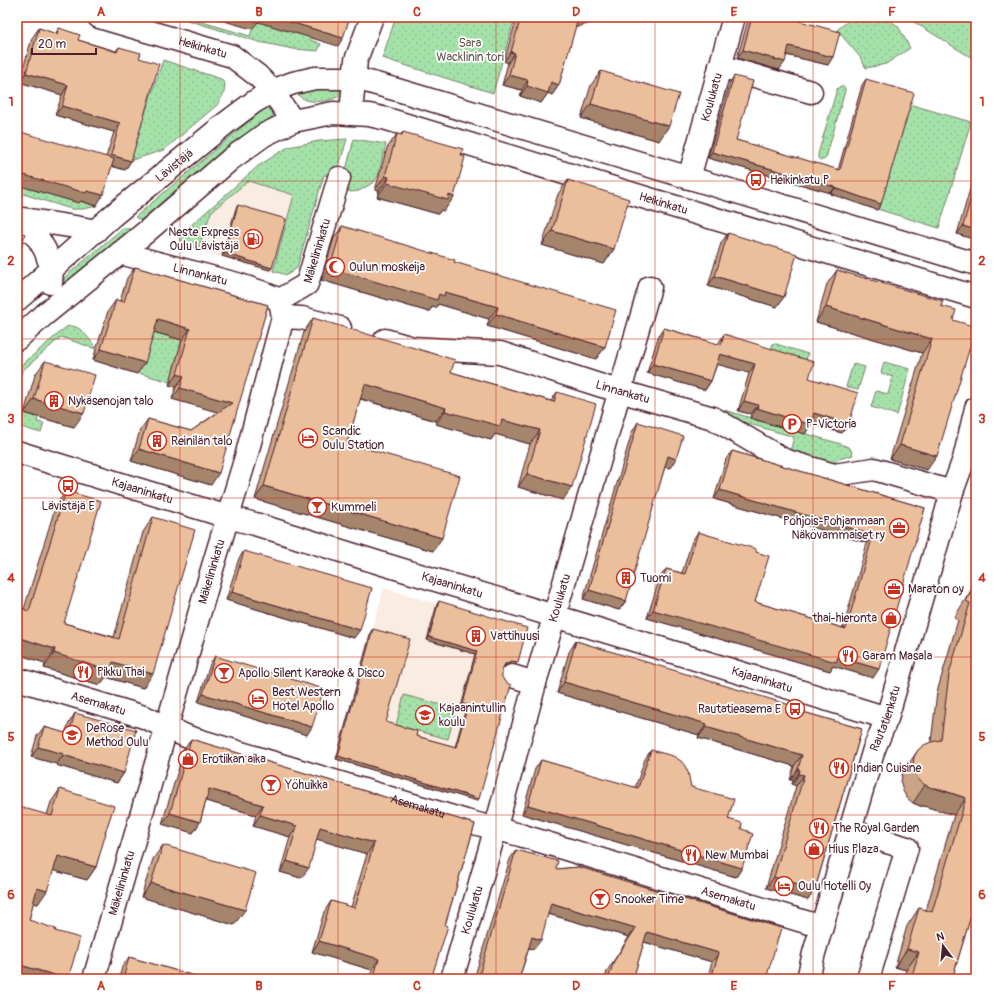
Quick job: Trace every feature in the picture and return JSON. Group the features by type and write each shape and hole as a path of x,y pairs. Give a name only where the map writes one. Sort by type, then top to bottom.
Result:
{"street":[{"name":"Heikinkatu","path":"99,17 232,56 258,76 272,91 293,120"},
{"path":"17,339 232,159 264,136 293,120 333,113 351,113 356,60 372,17"},
{"name":"Koulukatu","path":"689,178 734,17"},
{"path":"720,66 811,92"},
{"name":"Lävistäjä","path":"17,300 112,216 254,102 272,91 293,82 315,78 355,78"},
{"path":"355,78 976,264"},
{"name":"Heikinkatu","path":"351,113 369,114 387,119 976,297"},
{"name":"Mäkelininkatu","path":"94,979 219,543 246,457 281,309 307,284 339,178"},
{"path":"17,219 96,231"},
{"path":"17,219 38,238 45,250 52,269 51,293 44,315"},
{"name":"Linnankatu","path":"120,253 240,276 281,309 302,318 413,348 500,353 620,391 713,418 784,460 834,475 874,469 952,492"},
{"name":"Koulukatu","path":"452,979 554,616 650,286"},
{"name":"Rautatienkatu","path":"808,979 850,831 874,750 886,718 952,492 970,452 976,408"},
{"name":"Kajaaninkatu","path":"17,452 886,718"},
{"path":"512,676 536,683"},
{"name":"Asemakatu","path":"17,679 136,714 188,737 466,821 537,840 822,927"},
{"path":"850,831 907,848 868,979"}],"shaded area":[{"path":"248,181 295,195 273,271 270,272 198,250 211,212"},
{"name":"Kajaanintullin koulu","path":"384,588 526,631 477,801 336,759"}],"green space":[{"path":"177,17 185,17 250,36 255,21 310,37 310,40 321,44 318,51 293,49 259,42"},
{"name":"Sara Wacklinin tori","path":"396,17 515,17 493,93 382,58"},
{"path":"849,17 885,17 898,26 910,48 886,64 866,68 860,57 837,30 848,21"},
{"path":"906,17 976,17 976,60 975,60"},
{"path":"163,60 221,79 225,84 224,93 217,105 164,150 129,161"},
{"path":"842,86 845,88 845,91 826,158 820,160 818,158 818,154 837,89"},
{"path":"321,89 342,90 343,94 327,101 309,101 299,96 301,93"},
{"path":"275,102 276,109 271,118 233,142 141,220 135,217 264,108"},
{"path":"909,104 971,122 939,228 877,209"},
{"path":"347,139 336,177 324,175 297,268 287,275 273,271 294,195 248,181 211,212 198,250 182,242 180,239 181,234 258,166 288,147 319,141"},
{"path":"354,139 386,144 378,176 374,182 359,191 351,192 344,189 343,181"},
{"path":"17,185 79,203 80,201 96,206 83,209 71,209 17,192"},
{"path":"124,227 130,229 68,283 65,283 65,277"},
{"path":"71,326 79,328 97,349 151,327 164,335 182,340 170,382 93,360 96,349 61,337 22,371 17,387 17,369 66,327"},
{"path":"773,343 808,354 803,369 768,359"},
{"path":"884,362 910,369 897,415 871,407 876,391 888,394 893,377 881,373"},
{"path":"853,364 865,367 858,390 846,387"},
{"path":"724,410 841,444 850,448 853,455 839,459 828,467 789,455 794,437 722,416"},
{"path":"24,413 38,417 37,422 44,423 41,433 20,427"},
{"path":"404,695 456,709 448,739 396,725"}],"building":[{"path":"242,17 259,17 258,22"},
{"path":"274,17 350,17 343,38"},
{"path":"521,17 584,17 578,19 559,85 551,82 548,93 527,86 528,80 509,75 515,53 511,52"},
{"path":"752,17 797,17 796,20 840,32 833,57 789,46 785,62 743,50"},
{"path":"39,28 57,34 59,28 80,35 78,40 117,52 119,47 141,53 139,58 159,64 131,161 111,155 120,123 62,106 68,85 26,73"},
{"path":"601,71 679,94 669,126 591,104"},
{"path":"734,76 753,81 736,140 840,170 866,79 914,93 881,204 835,187 712,152"},
{"path":"17,131 114,159 103,195 87,191 86,193 17,173"},
{"path":"403,132 463,149 461,155 465,157 454,197 449,195 448,200 387,183 389,177 385,176 397,134 402,135"},
{"path":"976,179 976,230 963,226"},
{"path":"568,180 629,199 614,249 552,231"},
{"name":"Neste Express Oulu Lävistäjä","path":"238,205 286,219 272,268 224,253"},
{"path":"342,226 455,260 454,262 616,310 605,347 496,314 498,307 445,292 444,296 439,294 437,300 330,268"},
{"path":"17,231 25,234 17,263"},
{"path":"728,233 797,254 784,297 715,276"},
{"path":"135,267 268,305 219,473 139,449 148,419 191,431 232,403 180,388 184,376 177,374 190,329 158,319 145,363 101,349 116,300 124,302"},
{"path":"837,270 943,301 941,306 956,310 953,320 976,327 937,456 900,445 932,339 826,307"},
{"path":"313,318 455,360 451,372 554,402 557,392 596,404 572,487 527,474 540,430 502,420 500,426 445,411 446,408 365,384 347,443 460,476 442,538 264,486"},
{"path":"664,328 721,345 724,334 814,362 809,378 858,393 849,424 814,413 811,425 757,408 758,405 744,401 755,364 720,354 711,381 653,364"},
{"path":"45,361 95,375 84,413 34,399"},
{"path":"638,422 683,436 676,459 668,456 626,601 589,590"},
{"path":"732,451 925,508 879,669 838,657 836,662 653,610 666,569 685,574 698,532 756,549 756,552 769,556 755,602 846,629 873,535 720,490"},
{"path":"66,491 101,501 64,623 119,639 153,517 195,530 153,674 113,662 110,671 54,653 55,649 20,638 19,643 17,642 17,607 29,611"},
{"path":"244,551 372,588 360,630 232,592"},
{"path":"976,585 976,899 952,979 911,979 919,952 907,949 919,908 932,912 966,798 925,785 919,780 915,773 913,765 914,757 918,750 924,745 941,740 949,674 970,603 966,601"},
{"name":"Kajaanintullin koulu","path":"439,601 527,628 518,662 511,661 505,664 502,670 502,677 505,682 511,685 479,799 338,756 373,629 410,639 386,722 417,731 416,736 456,747 468,705 463,704 477,651 429,637"},
{"path":"576,641 790,705 789,708 862,729 815,889 774,877 804,775 799,774 800,770 798,769 802,755 706,727 707,724 564,682"},
{"name":"Best Western Hotel Apollo","path":"215,656 324,689 312,727 203,694"},
{"path":"75,713 136,730 124,773 38,747 44,727 69,734"},
{"path":"191,739 475,824 445,925 448,926 431,979 373,979 379,959 319,941 331,901 355,908 374,843 320,827 309,868 287,861 297,826 260,815 263,805 209,789 200,822 170,813"},
{"path":"651,750 673,756 681,761 688,772 691,787 734,799 728,819 742,823 741,829 753,834 742,868 528,805 541,760 638,788"},
{"path":"60,789 114,806 96,867 58,856 47,891 37,888 29,920 56,929 55,931 80,938 68,979 17,964 17,806 52,816"},
{"path":"163,845 256,873 245,910 151,883"},
{"path":"516,850 558,861 556,869 579,867 781,928 766,979 720,979 721,977 712,975 719,953 647,932 633,979 608,979 614,961 636,928 551,903 541,940 532,937 519,979 478,979"},
{"path":"129,957 205,979 123,979"}],"place":[{"name":"Heikinkatu P","path":"756,180"},
{"name":"Neste Express Oulu Lävistäjä","path":"253,239"},
{"name":"Oulun moskeija","path":"335,267"},
{"name":"Nykäsenojan talo","path":"54,401"},
{"name":"P-Victoria","path":"792,424"},
{"name":"Scandic Oulu Station","path":"308,438"},
{"name":"Reinilän talo","path":"157,441"},
{"name":"Lävistäjä E","path":"68,486"},
{"name":"Kummeli","path":"317,507"},
{"name":"Pohjois-Pohjanmaan Näkövammaiset ry","path":"899,528"},
{"name":"Tuomi","path":"626,578"},
{"name":"Maraton oy","path":"894,589"},
{"name":"thai-hieronta","path":"891,618"},
{"name":"Vattihuusi","path":"476,636"},
{"name":"Garam Masala","path":"848,656"},
{"name":"Pikku Thai","path":"83,672"},
{"name":"Apollo Silent Karaoke & Disco","path":"224,673"},
{"name":"Best Western Hotel Apollo","path":"258,699"},
{"name":"Rautatieasema E","path":"795,709"},
{"name":"Kajaanintullin koulu","path":"425,715"},
{"name":"DeRose Method Oulu","path":"72,735"},
{"name":"Erotiikan aika","path":"188,759"},
{"name":"Indian Cuisine","path":"839,768"},
{"name":"Yöhuikka","path":"271,785"},
{"name":"The Royal Garden","path":"819,828"},
{"name":"Hius Plaza","path":"814,849"},
{"name":"New Mumbai","path":"691,855"},
{"name":"Oulu Hotelli Oy","path":"784,886"},
{"name":"Snooker Time","path":"600,899"}]}
